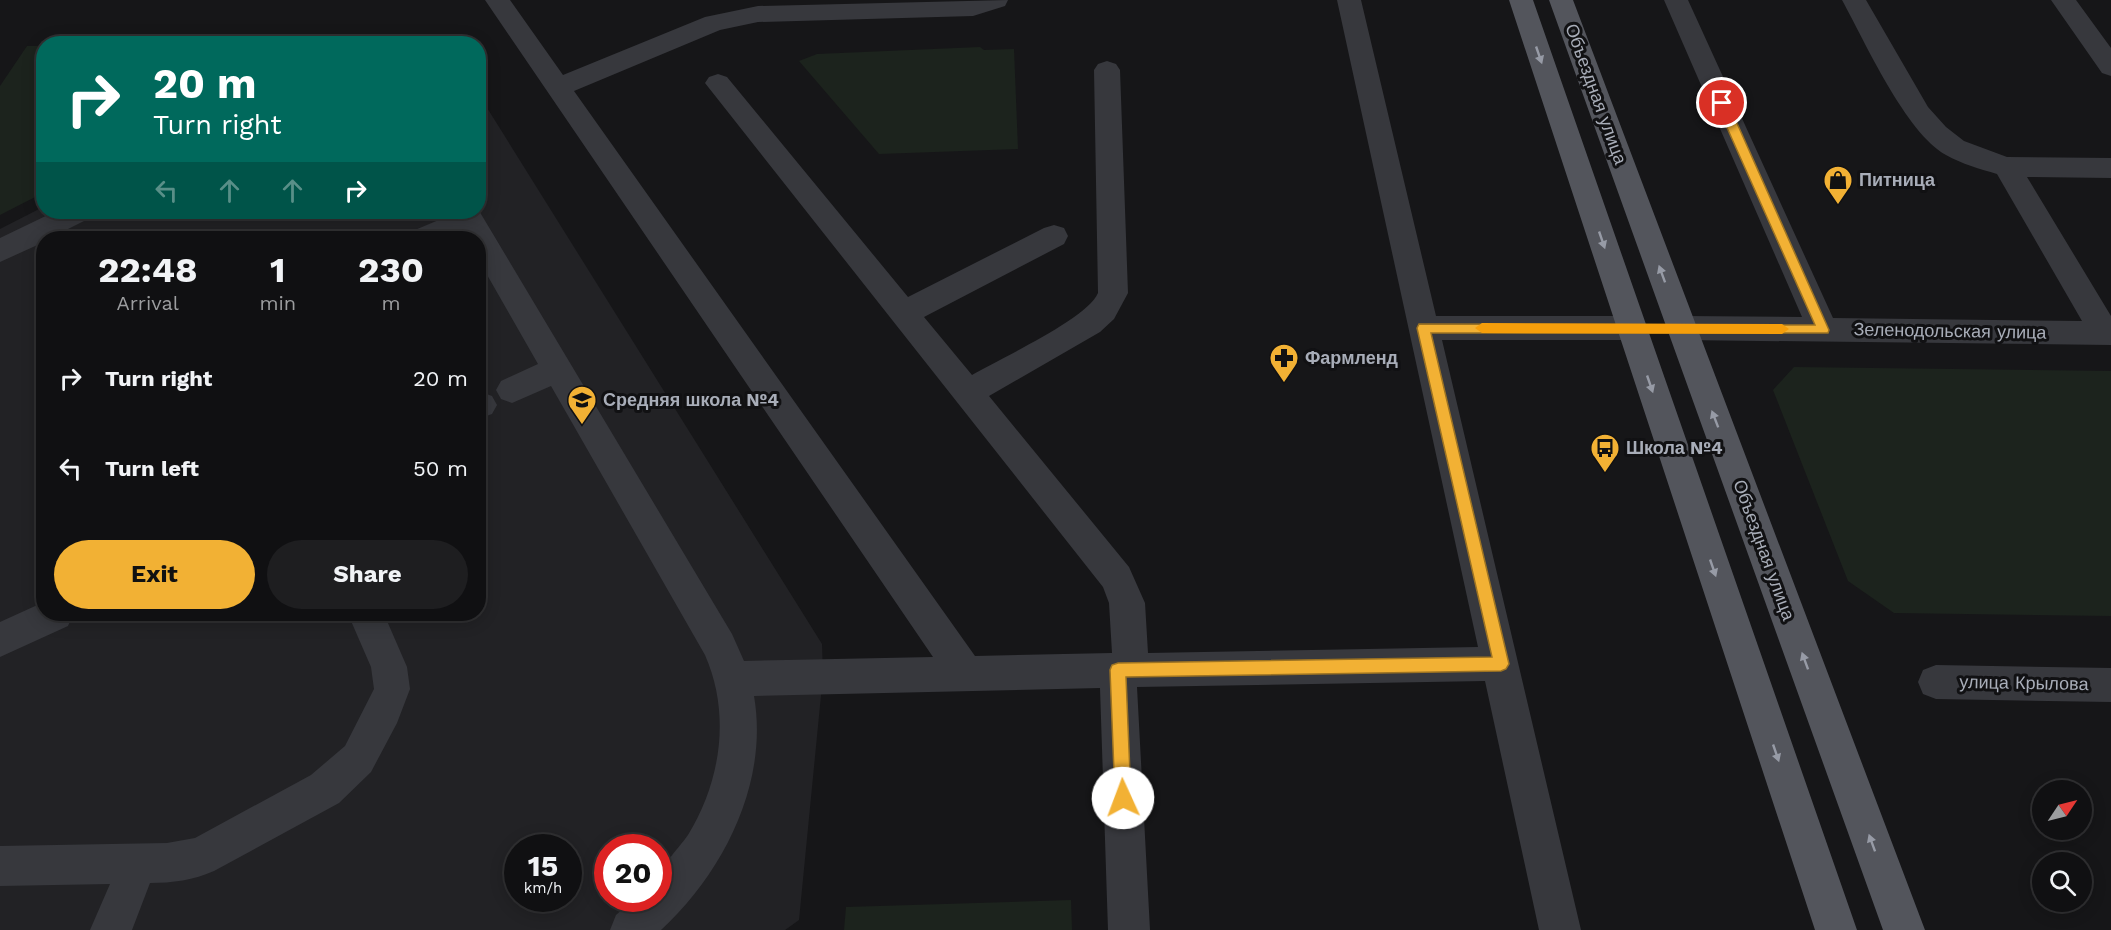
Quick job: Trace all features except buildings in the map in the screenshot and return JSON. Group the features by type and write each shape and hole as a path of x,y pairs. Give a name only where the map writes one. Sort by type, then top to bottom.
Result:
{"main road":[{"path":"1521,0 1836,930"},
{"name":"Объездная улица","path":"1562,0 1904,930"},
{"path":"1631,328 1682,328"}],"street":[{"path":"497,0 966,673"},
{"path":"558,87 734,18 758,14 973,8 996,0"},
{"path":"1349,0 1560,930"},
{"path":"1676,0 1823,330"},
{"path":"1854,0 1918,113 1936,134 1954,148 1981,160 2007,167 2111,168"},
{"path":"2063,0 2111,67"},
{"path":"968,392 1089,324 1109,303 1113,293 1107,70"},
{"path":"718,83 1117,578 1127,603 1124,670 1128,930"},
{"path":"2007,167 2108,333"},
{"path":"40,231 64,219"},
{"path":"438,231 461,219"},
{"path":"0,251 36,233"},
{"path":"904,313 1054,236"},
{"path":"486,246 719,646 732,679 738,712 739,735 737,763 728,799 706,843 682,878 647,917 631,930"},
{"path":"1424,328 1631,328"},
{"name":"Зеленодольская улица","path":"1682,328 2108,333"},
{"path":"512,390 557,369"},
{"path":"0,640 40,621"},
{"path":"0,866 166,863 200,857 325,789 358,759 384,710 392,689 389,668 369,621"},
{"path":"732,679 1501,664"},
{"name":"улица Крылова","path":"1936,682 2111,685"},
{"path":"111,930 138,864"}],"shaded area":[{"path":"27,46 36,46 36,197 0,215 0,86"},
{"path":"980,47 984,50 1014,49 1018,149 879,154 799,61 817,54"},
{"name":"Средняя школа №4","path":"486,106 822,644 823,675 799,920 785,930 0,930 0,229 36,211 36,219 486,219"},
{"path":"1794,367 2111,371 2111,616 1894,613 1848,581 1773,390"},
{"path":"1071,900 1072,930 844,930 846,907"}],"slow traffic":[{"path":"1482,328 1782,329"}],"place":[{"name":"Питница","path":"1838,206"},
{"name":"Фармленд","path":"1284,384"},
{"name":"Средняя школа №4","path":"582,426"},
{"name":"Школа №4","path":"1605,474"}],"route":[{"path":"1123,798 1118,670 1501,664 1424,328 1823,330 1722,103"}]}
